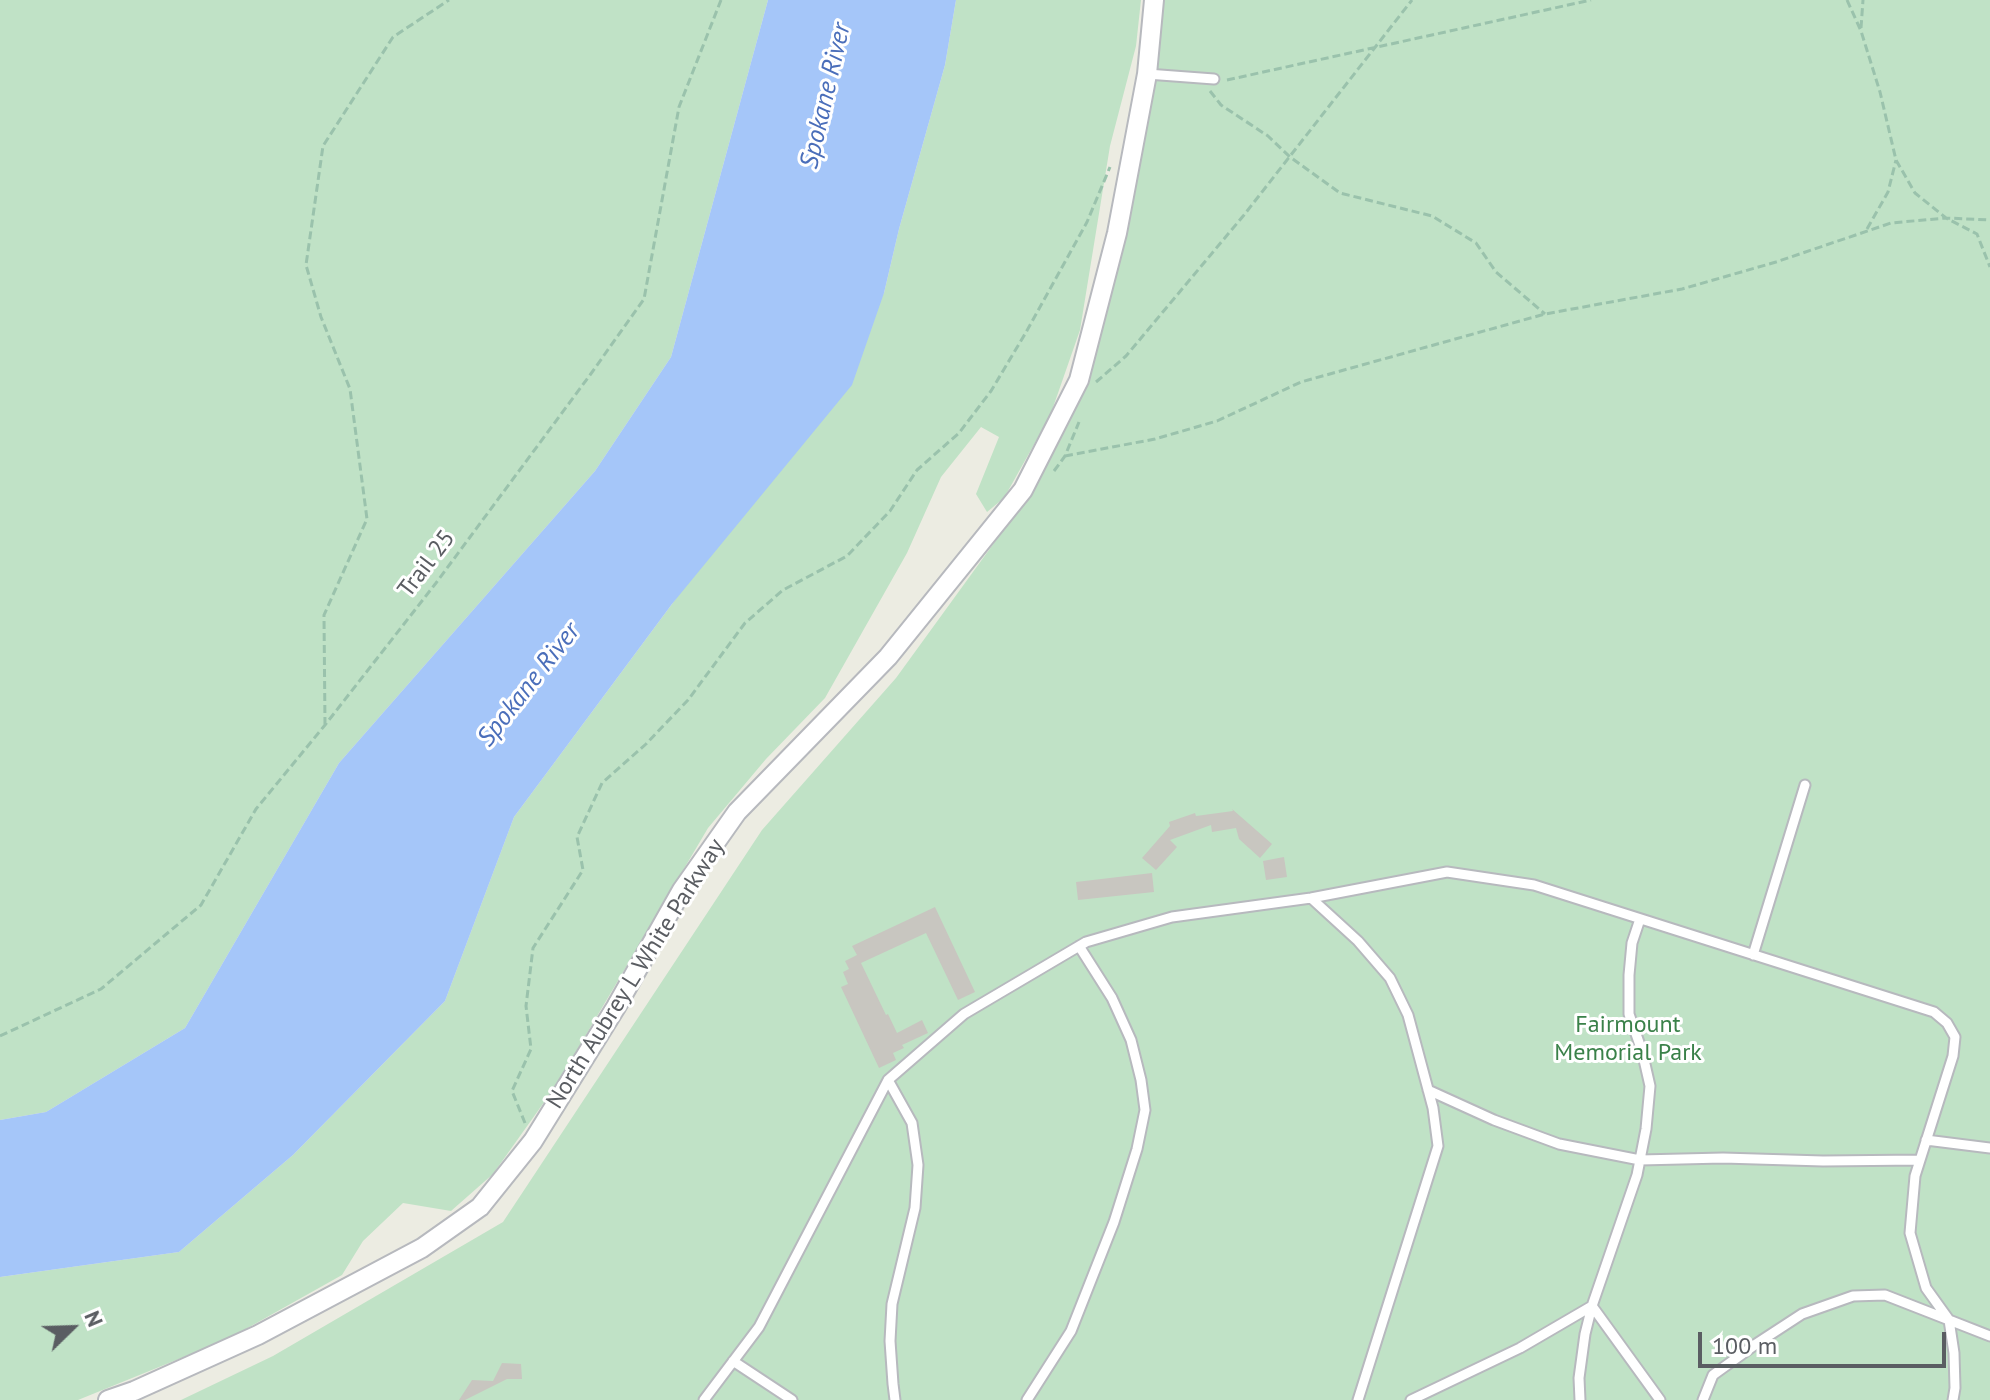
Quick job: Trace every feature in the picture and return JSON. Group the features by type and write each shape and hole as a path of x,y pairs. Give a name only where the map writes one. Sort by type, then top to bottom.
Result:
{"street":[{"name":"North Aubrey L White Parkway","path":"108,1400 258,1335 422,1248 480,1207 533,1141 616,1007 682,890 737,812 888,657 1023,490 1079,380 1117,233 1147,74 1154,0"}],"lane":[{"path":"1147,74 1214,79"},
{"path":"1753,955 1805,785"},
{"path":"704,1400 759,1327 888,1080 964,1014 1086,942 1172,917 1311,898 1447,872 1534,885 1934,1012 1947,1023 1955,1037 1953,1056 1915,1176 1910,1233 1926,1288 1949,1320 1954,1353 1953,1400"},
{"path":"1311,898 1358,941 1390,978 1408,1015 1433,1108 1438,1146 1358,1400"},
{"path":"1580,1400 1579,1378 1585,1334 1637,1175 1646,1129 1650,1086 1629,1014 1632,943 1640,919"},
{"path":"1027,1400 1071,1331 1114,1222 1137,1149 1145,1110 1131,1040 1112,998 1079,946"},
{"path":"888,1080 912,1123 918,1165 915,1208 892,1304 890,1341 895,1400"},
{"path":"1428,1090 1494,1120 1559,1144 1640,1160 1920,1160"},
{"path":"1926,1140 1990,1148"},
{"path":"1703,1400 1713,1375 1756,1344 1802,1314 1853,1296 1885,1295 1990,1336"},
{"path":"1411,1400 1520,1348 1592,1306"},
{"path":"1592,1306 1660,1400"},
{"path":"733,1361 792,1400"}],"path":[{"path":"325,725 324,615 367,519 350,389 321,317 306,265 323,146 393,37 449,0"},
{"name":"Trail 25","path":"0,1036 101,989 201,905 256,809 436,583 644,299 679,107 721,0"},
{"path":"1096,382 1126,356 1244,215 1412,0"},
{"path":"1214,79 1228,80 1591,0"},
{"path":"1847,0 1861,31 1880,92 1896,160 1915,193 1946,218 1977,234 1990,267"},
{"path":"1861,31 1863,0"},
{"path":"1201,78 1221,105 1268,136 1290,157 1340,193 1432,216 1476,243 1496,272 1545,314"},
{"path":"1866,231 1888,192 1896,160"},
{"path":"533,1141 512,1091 531,1049 526,1006 533,948 583,870 577,837 602,783 646,744 688,700 745,623 783,590 847,556 890,511 917,470 959,433 991,391 1025,334 1087,222 1111,166"},
{"path":"1065,456 1155,439 1217,421 1301,382 1545,314 1682,289 1776,262 1891,223 1946,218 1990,220"}],"green space":[{"path":"0,0 768,0 671,357 595,471 339,763 185,1028 46,1112 0,1120"},
{"path":"956,0 1141,0 1136,46 1110,146 1080,330 1050,416 1004,498 987,512 976,494 999,437 981,427 941,477 907,553 825,698 766,759 708,828 557,1084 493,1174 451,1211 403,1203 363,1241 342,1275 228,1339 78,1400 0,1400 0,1277 179,1252 293,1155 445,1001 514,817 672,604 884,293 945,65"},
{"name":"Fairmount Memorial Park","path":"1164,0 1990,0 1990,1400 181,1400 273,1356 503,1222 762,830 896,678 1026,499 1087,383 1126,228"}],"water":[{"name":"Spokane River","path":"768,0 956,0 945,65 884,293 852,385 672,604 514,817 445,1001 293,1155 179,1252 0,1277 0,1120 46,1112 185,1028 339,763 595,471 671,357"}],"building":[{"path":"1232,809 1272,844 1260,858 1239,839 1236,828 1212,832 1211,825 1170,840 1177,847 1156,870 1142,858 1170,826 1169,822 1195,813 1196,816"},
{"path":"1284,857 1287,877 1266,880 1263,861"},
{"path":"1152,873 1154,892 1078,900 1076,882"},
{"path":"935,907 975,992 958,1000 926,933 861,963 897,1033 922,1020 928,1033 902,1045 904,1048 893,1053 896,1060 879,1068 841,987 848,984 843,972 849,969 845,961 857,955 852,946"},
{"path":"502,1363 521,1364 522,1379 507,1379 465,1400 459,1400 472,1380 493,1381"}]}
